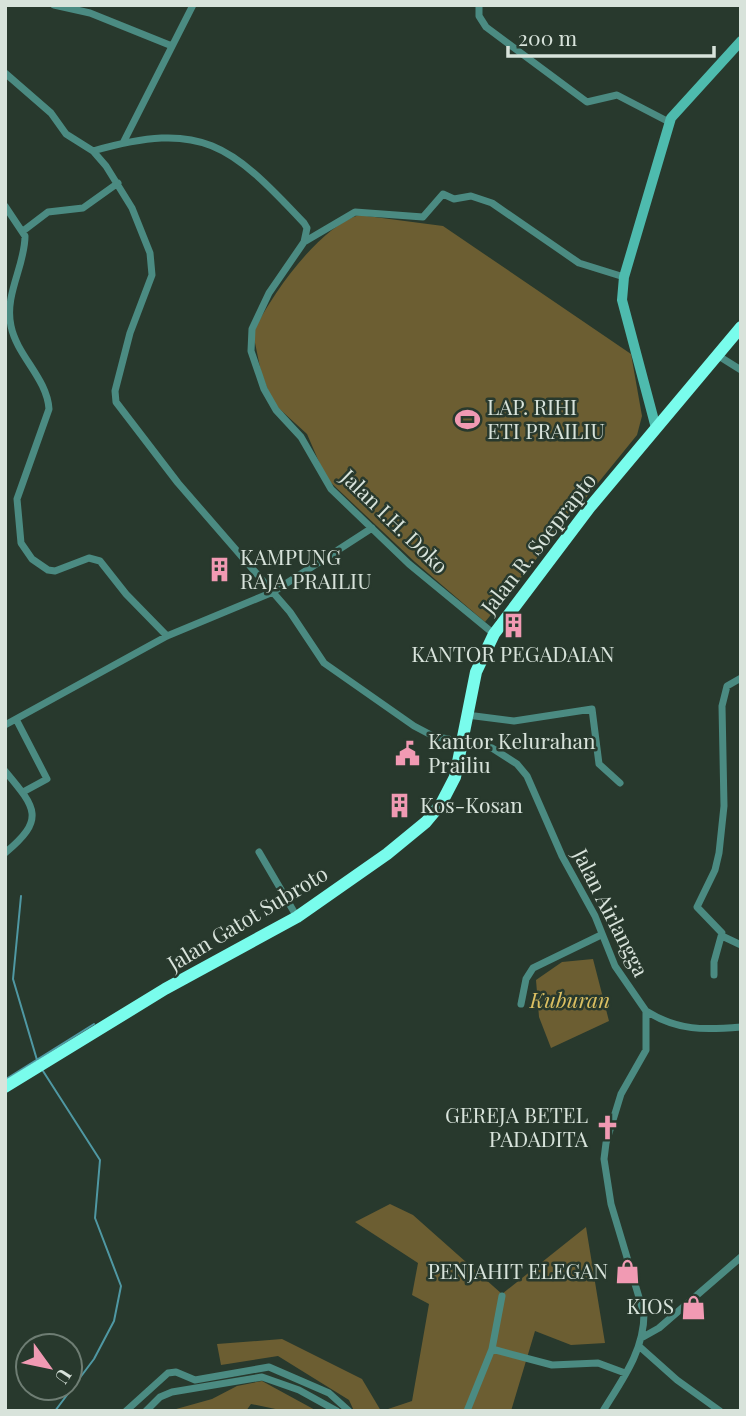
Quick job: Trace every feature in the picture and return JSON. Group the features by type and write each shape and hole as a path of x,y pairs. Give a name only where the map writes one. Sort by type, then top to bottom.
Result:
{"highway":[{"name":"Jalan R. Soeprapto","path":"463,741 476,672 494,634 583,516 741,327"},
{"name":"Jalan Gatot Subroto","path":"5,1087 166,989 297,917 387,854 426,822 449,791 463,741"}],"street":[{"path":"54,5 90,13 172,46"},
{"path":"123,143 193,5"},
{"path":"479,5 479,16 486,27 587,102 617,95 669,122"},
{"path":"656,428 622,300 624,277 669,122 675,111 741,41"},
{"path":"5,73 51,113 66,134 93,151 118,183 83,208 48,212 23,231"},
{"path":"93,151 123,143 165,137 194,138 230,152 304,223 307,228 304,242"},
{"name":"Jalan Airlangga","path":"118,183 145,237 153,264 152,275 130,333 115,400 178,483 289,611 317,657 335,673 426,733 501,753 517,764 527,776 562,856 595,916 601,935 628,989 646,1011"},
{"path":"304,242 355,212 423,217 443,194 456,199 471,197 492,203 579,263 624,277"},
{"path":"5,206 23,231 25,242 10,301 11,328 47,396 49,410 17,499 22,543 32,559 48,570 55,571 89,558 100,561 126,594 167,636"},
{"name":"Jalan I.H. Doko","path":"304,242 257,315 251,329 251,351 270,401 301,437 331,489 426,579 494,634"},
{"path":"717,355 741,370"},
{"path":"5,725 167,636 273,592 372,528"},
{"path":"714,975 714,962 722,936 720,929 697,907 715,870 719,853 724,806 722,706 727,686 741,678"},
{"path":"467,715 514,721 592,709 599,764 620,783"},
{"path":"16,719 47,779 23,792"},
{"path":"5,771 23,792 32,811 32,823 5,852"},
{"path":"259,852 297,917"},
{"path":"522,1004 526,979 533,968 601,935"},
{"path":"722,936 741,945"},
{"path":"603,1411 640,1347 643,1337 644,1314 614,1215 604,1160 606,1143 621,1094 646,1050 646,1011 681,1028 703,1030 741,1027"},
{"path":"643,1337 659,1328 741,1257"},
{"path":"467,1411 492,1349 502,1296"},
{"path":"640,1347 677,1380 720,1411"},
{"path":"492,1349 552,1365 604,1364 625,1373"},
{"path":"126,1411 169,1373 176,1372 195,1380 259,1367 277,1369 301,1379 338,1399 349,1411"},
{"path":"146,1411 160,1397 172,1392 262,1377 299,1390 337,1411"}],"green space":[{"name":"LAP. RIHI ETI PRAILIU","path":"359,215 443,226 631,354 642,416 637,435 485,622 415,562 326,478 307,434 273,403 261,372 253,333 271,300 312,248 343,222"},
{"name":"Kuburan","path":"593,959 609,1021 551,1048 539,1017 536,980 562,962"},
{"path":"390,1204 413,1215 502,1294 586,1227 605,1343 571,1345 535,1331 511,1411 382,1411 412,1401 429,1304 412,1295 418,1263 355,1222"},
{"path":"282,1339 362,1379 381,1411 354,1411 349,1400 278,1356 221,1365 217,1344"},
{"path":"262,1381 317,1411 285,1411 251,1404 246,1411 169,1411 212,1399 237,1386"}],"waterway":[{"path":"21,896 13,979 37,1060"},
{"path":"6,1079 94,1024"},
{"path":"43,1071 100,1160 95,1218 121,1286 114,1321 94,1359 55,1411"}],"place":[{"name":"LAP. RIHI ETI PRAILIU","path":"467,420"},
{"name":"KAMPUNG RAJA PRAILIU","path":"220,570"},
{"name":"KANTOR PEGADAIAN","path":"513,626"},
{"name":"Kantor Kelurahan Prailiu","path":"408,754"},
{"name":"Kos-Kosan","path":"400,806"},
{"name":"GEREJA BETEL PADADITA","path":"608,1128"},
{"name":"PENJAHIT ELEGAN","path":"628,1272"},
{"name":"KIOS","path":"694,1307"}]}
